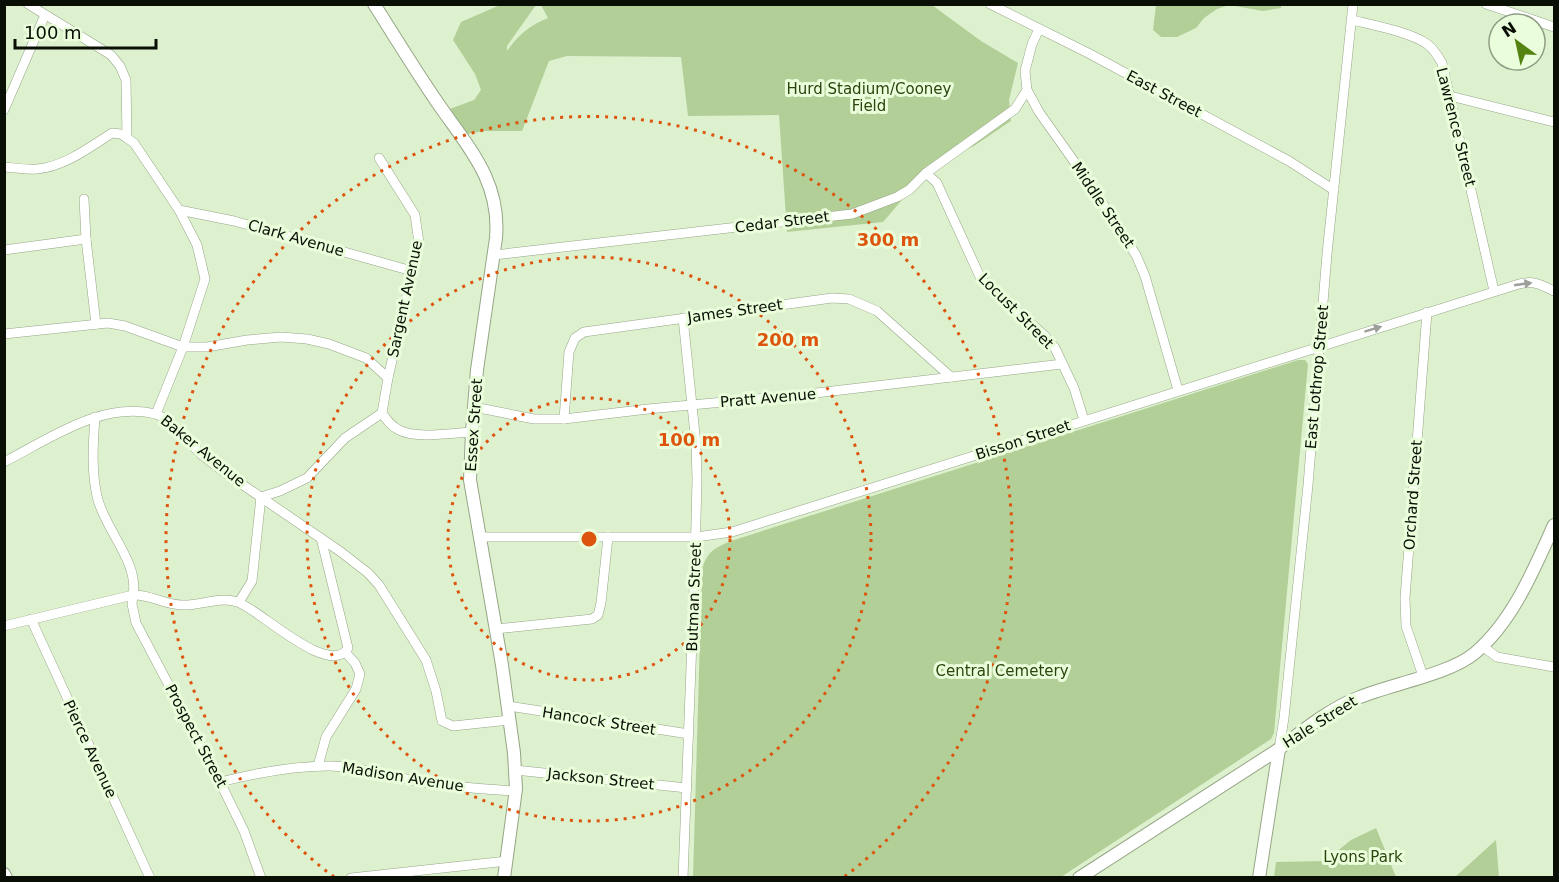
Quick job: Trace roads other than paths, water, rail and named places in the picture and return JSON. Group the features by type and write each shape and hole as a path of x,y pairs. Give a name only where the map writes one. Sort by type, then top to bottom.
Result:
{"main road":[{"name":"Essex Street","path":"374,4 437,102 480,162 495,200 498,221 474,407 470,480 508,706 515,770 516,791 504,878"},
{"name":"Hale Street","path":"1081,877 1279,749 1305,728 1356,698 1463,661 1482,646 1514,604 1554,525"},
{"path":"1259,878 1279,749"}],"street":[{"path":"28,4 111,55 120,66 126,80 127,138"},
{"name":"East Street","path":"990,4 1289,161 1334,190"},
{"path":"1011,14 1016,4"},
{"name":"East Lothrop Street","path":"1279,749 1308,485 1319,346 1353,4"},
{"path":"1486,4 1554,27"},
{"path":"4,110 45,15"},
{"name":"Lawrence Street","path":"1352,20 1388,29 1426,44 1436,53 1442,63 1494,291"},
{"path":"1027,90 1025,71 1032,44 1039,29"},
{"name":"Cedar Street","path":"494,255 852,214 909,190 926,173 1015,109 1027,90"},
{"name":"Middle Street","path":"1027,90 1039,112 1088,181 1136,255 1178,390"},
{"path":"1450,96 1554,122"},
{"path":"4,167 34,170 49,168 69,159 112,133 121,134 127,138"},
{"name":"Baker Avenue","path":"127,138 134,143 179,210 196,244 205,279 183,347 156,414 166,419 202,455 368,573 379,585 426,660 436,691 442,721 453,726 510,720"},
{"name":"Sargent Avenue","path":"379,158 415,215 419,243 382,413"},
{"name":"Locust Street","path":"926,173 937,183 981,279 1044,335 1055,348 1074,388 1084,420"},
{"path":"84,199 86,239 96,324"},
{"name":"Clark Avenue","path":"179,210 234,220 412,271"},
{"path":"4,250 86,239"},
{"name":"Bisson Street","path":"480,537 696,537 732,532 1494,291 1528,282 1554,291"},
{"name":"James Street","path":"564,419 568,352 575,338 584,332 832,298 849,299 877,311 951,377"},
{"name":"Orchard Street","path":"1423,676 1406,626 1405,598 1427,312"},
{"name":"Butman Street","path":"683,318 696,444 696,537 683,878"},
{"path":"4,334 108,323 183,347 207,347 281,337 307,339 329,344 366,358 388,378"},
{"name":"Pratt Avenue","path":"474,407 534,419 564,419 800,395 1062,364"},
{"path":"4,462 95,417 116,411 156,414"},
{"path":"239,602 252,581 261,497 307,478 345,438 382,413 392,426 402,432 415,434 472,432"},
{"name":"Prospect Street","path":"95,417 93,455 95,487 104,519 133,572 135,583 132,604 136,623 220,782 244,831 261,878"},
{"path":"496,629 592,619 598,615 602,603 608,537"},
{"path":"4,626 133,595 144,594 171,605 226,600 239,602 286,636 320,652 332,655 345,652 348,648 321,538"},
{"name":"Pierce Avenue","path":"31,619 150,878"},
{"path":"1482,646 1497,657 1554,667"},
{"path":"318,766 326,737 356,689 360,674 355,663 345,652"},
{"name":"Hancock Street","path":"508,706 689,734"},
{"name":"Madison Avenue","path":"220,782 261,772 318,766 348,767 447,785 516,791"},
{"name":"Jackson Street","path":"515,770 687,788"},
{"path":"351,878 507,861"}],"park label":[{"name":"Hurd Stadium/Cooney Field","path":"869,98"},
{"name":"Central Cemetery","path":"1002,671"},
{"name":"Lyons Park","path":"1363,857"}]}
